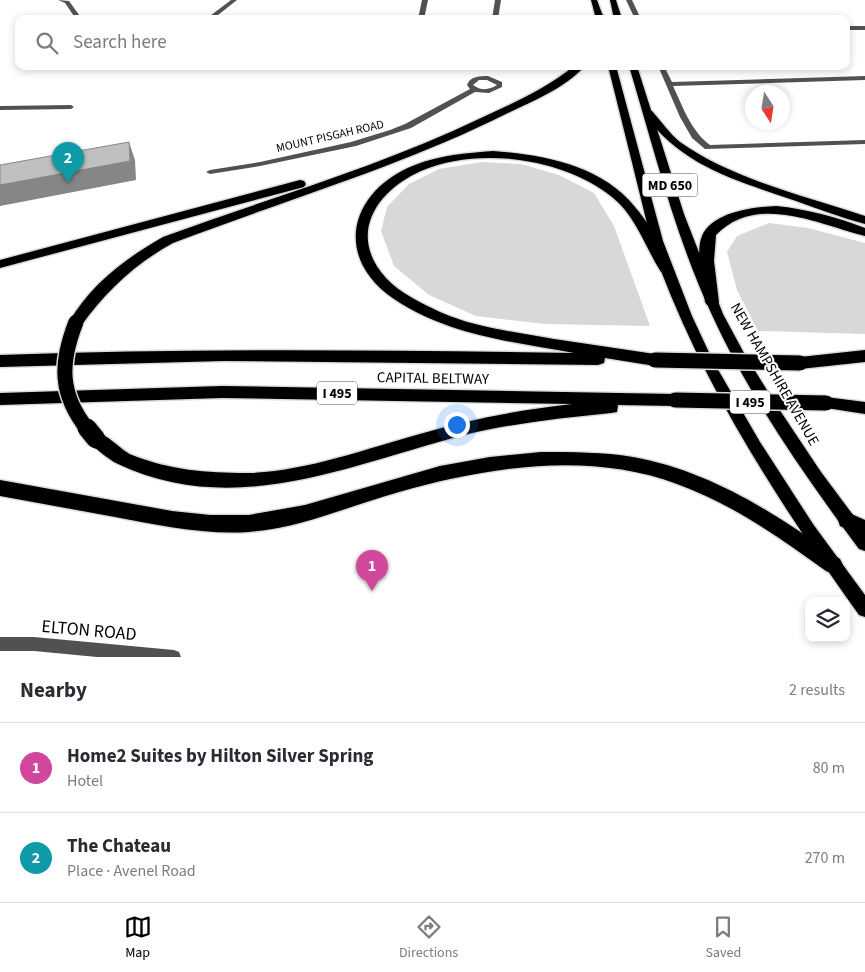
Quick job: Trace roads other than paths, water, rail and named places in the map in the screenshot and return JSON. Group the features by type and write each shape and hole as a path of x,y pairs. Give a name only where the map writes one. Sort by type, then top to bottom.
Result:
{"highway":[{"path":"575,70 552,87 464,132 326,185 168,240 145,252 104,285 76,322 68,340 64,360 64,384 69,400 80,421 96,439 122,458 154,472 188,479 226,482 270,479 463,428 498,421 675,400"},
{"path":"648,113 675,143 708,164 749,181 865,220"},
{"path":"0,264 312,181 433,145"},
{"path":"655,360 511,337 475,329 420,308 380,280 369,264 362,248 360,232 364,217 378,194 418,168 453,158 473,156 521,157 566,167 602,183 628,205 666,269"},
{"path":"712,302 707,248 708,236 714,228 728,220 741,215 778,211 828,220 865,232"},
{"name":"CAPITAL BELTWAY","path":"0,361 82,357 232,354 865,364"},
{"path":"800,363 865,356"},
{"name":"CAPITAL BELTWAY","path":"0,399 222,392 865,404"},
{"path":"826,403 865,408"},
{"path":"0,488 180,521 223,524 268,521 306,513 412,480 489,465 571,460 619,462 663,472 740,503 764,517 833,565"},
{"path":"846,520 865,530"}],"main road":[{"path":"594,0 598,15"},
{"path":"613,0 617,15"},
{"name":"MD 650","path":"613,70 666,269 688,321 723,391 777,482 865,609"},
{"name":"NEW HAMPSHIRE AVENUE","path":"634,70 684,232 712,302 729,337 817,480 865,544"}],"street":[{"path":"64,1 77,0"},
{"path":"214,15 234,0"},
{"path":"423,15 425,0"},
{"path":"496,15 498,0"},
{"path":"629,0 636,15"},
{"path":"64,1 76,15"},
{"path":"850,28 865,28"},
{"path":"488,78 491,70"},
{"path":"663,70 684,117 696,138 708,147 865,142"},
{"path":"478,78 488,78 500,83 499,88 485,91 472,87 471,82 478,78"},
{"path":"670,84 865,78"},
{"name":"MOUNT PISGAH ROAD","path":"210,172 260,164 334,148 406,128 475,89"},
{"path":"0,108 71,107"},
{"name":"ELTON ROAD","path":"0,644 34,644 174,657"}],"place":[{"name":"The Chateau","path":"68,183"},
{"name":"Home2 Suites by Hilton Silver Spring","path":"372,591"}]}
